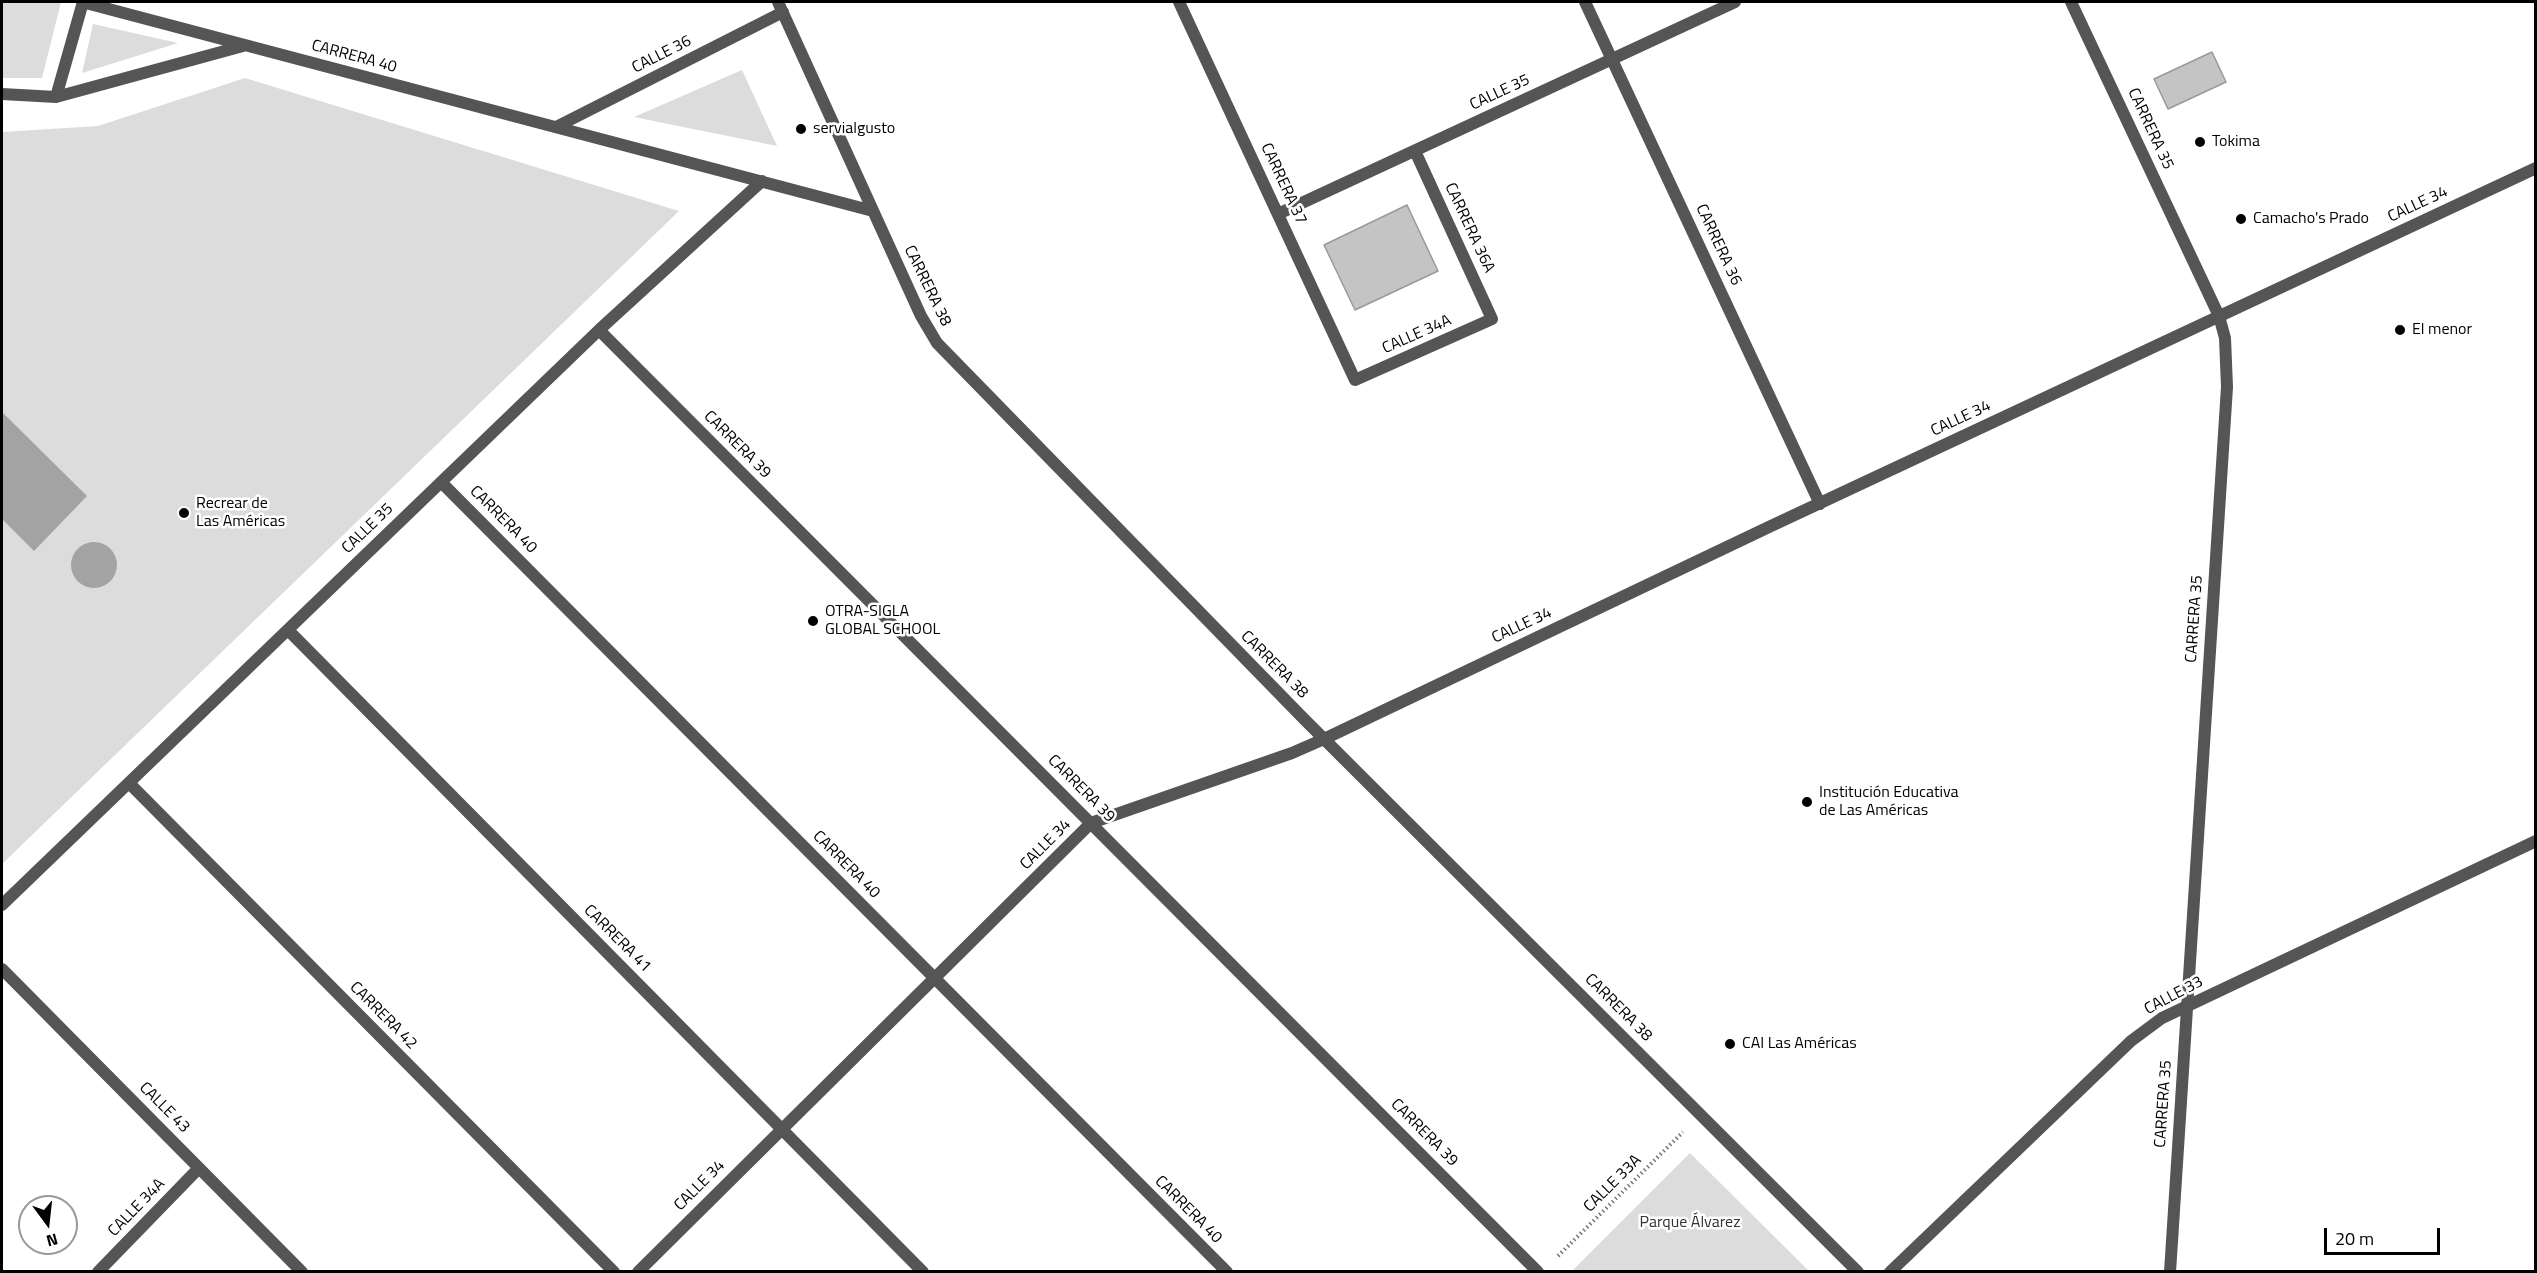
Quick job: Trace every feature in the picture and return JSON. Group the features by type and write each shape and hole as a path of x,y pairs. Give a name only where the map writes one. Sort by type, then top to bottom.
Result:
{"street":[{"name":"CARRERA 40","path":"82,2 873,211"},
{"path":"56,97 82,2"},
{"name":"CARRERA 37","path":"1179,2 1355,380"},
{"name":"CARRERA 36","path":"1585,2 1820,504"},
{"name":"CALLE 35","path":"1278,214 1735,2"},
{"name":"CARRERA 35","path":"2071,2 2219,316 2225,338 2227,387 2170,1272"},
{"name":"CALLE 36","path":"556,127 781,7"},
{"name":"CARRERA 38","path":"781,7 921,316 942,350 1324,739 1858,1272"},
{"path":"2,94 56,97 244,45"},
{"name":"CARRERA 36A","path":"1415,151 1492,319"},
{"name":"CALLE 34","path":"638,1272 1091,823 1292,753 1324,739 2535,168"},
{"name":"CALLE 35","path":"2,905 599,330 762,181"},
{"name":"CALLE 34A","path":"1355,380 1492,319"},
{"name":"CARRERA 39","path":"599,330 1538,1272"},
{"name":"CARRERA 40","path":"441,482 1227,1272"},
{"name":"CARRERA 41","path":"288,630 923,1272"},
{"name":"CARRERA 42","path":"129,783 614,1272"},
{"name":"CALLE 33","path":"1890,1272 2131,1041 2162,1018 2535,842"},
{"name":"CALLE 43","path":"2,969 302,1272"},
{"name":"CALLE 34A","path":"98,1272 199,1167"}],"path":[{"name":"CALLE 33A","path":"1551,1263 1701,1114"}],"green space":[{"path":"2,2 61,2 42,78 2,78"},
{"path":"93,24 178,43 82,73"},
{"path":"742,70 777,146 634,117"},
{"name":"Recrear de Las Américas","path":"245,78 679,211 2,864 2,132 98,126"},
{"name":"Parque Álvarez","path":"1690,1153 1809,1271 1572,1271"}],"shaded area":[{"path":"2,412 87,496 34,551 2,519"},
{"path":"94,542 110,549 117,565 110,581 94,588 78,581 71,565 78,549"}],"building":[{"path":"2212,52 2226,82 2168,109 2154,79"},
{"path":"1407,205 1438,271 1355,310 1324,245"}],"place":[{"name":"servialgusto","path":"801,129"},
{"name":"Tokima","path":"2200,142"},
{"name":"Camacho's Prado","path":"2241,219"},
{"name":"El menor","path":"2400,330"},
{"name":"Recrear de Las Américas","path":"184,513"},
{"name":"OTRA-SIGLA GLOBAL SCHOOL","path":"813,621"},
{"name":"Institución Educativa de Las Américas","path":"1807,802"},
{"name":"CAI Las Américas","path":"1730,1044"}]}
